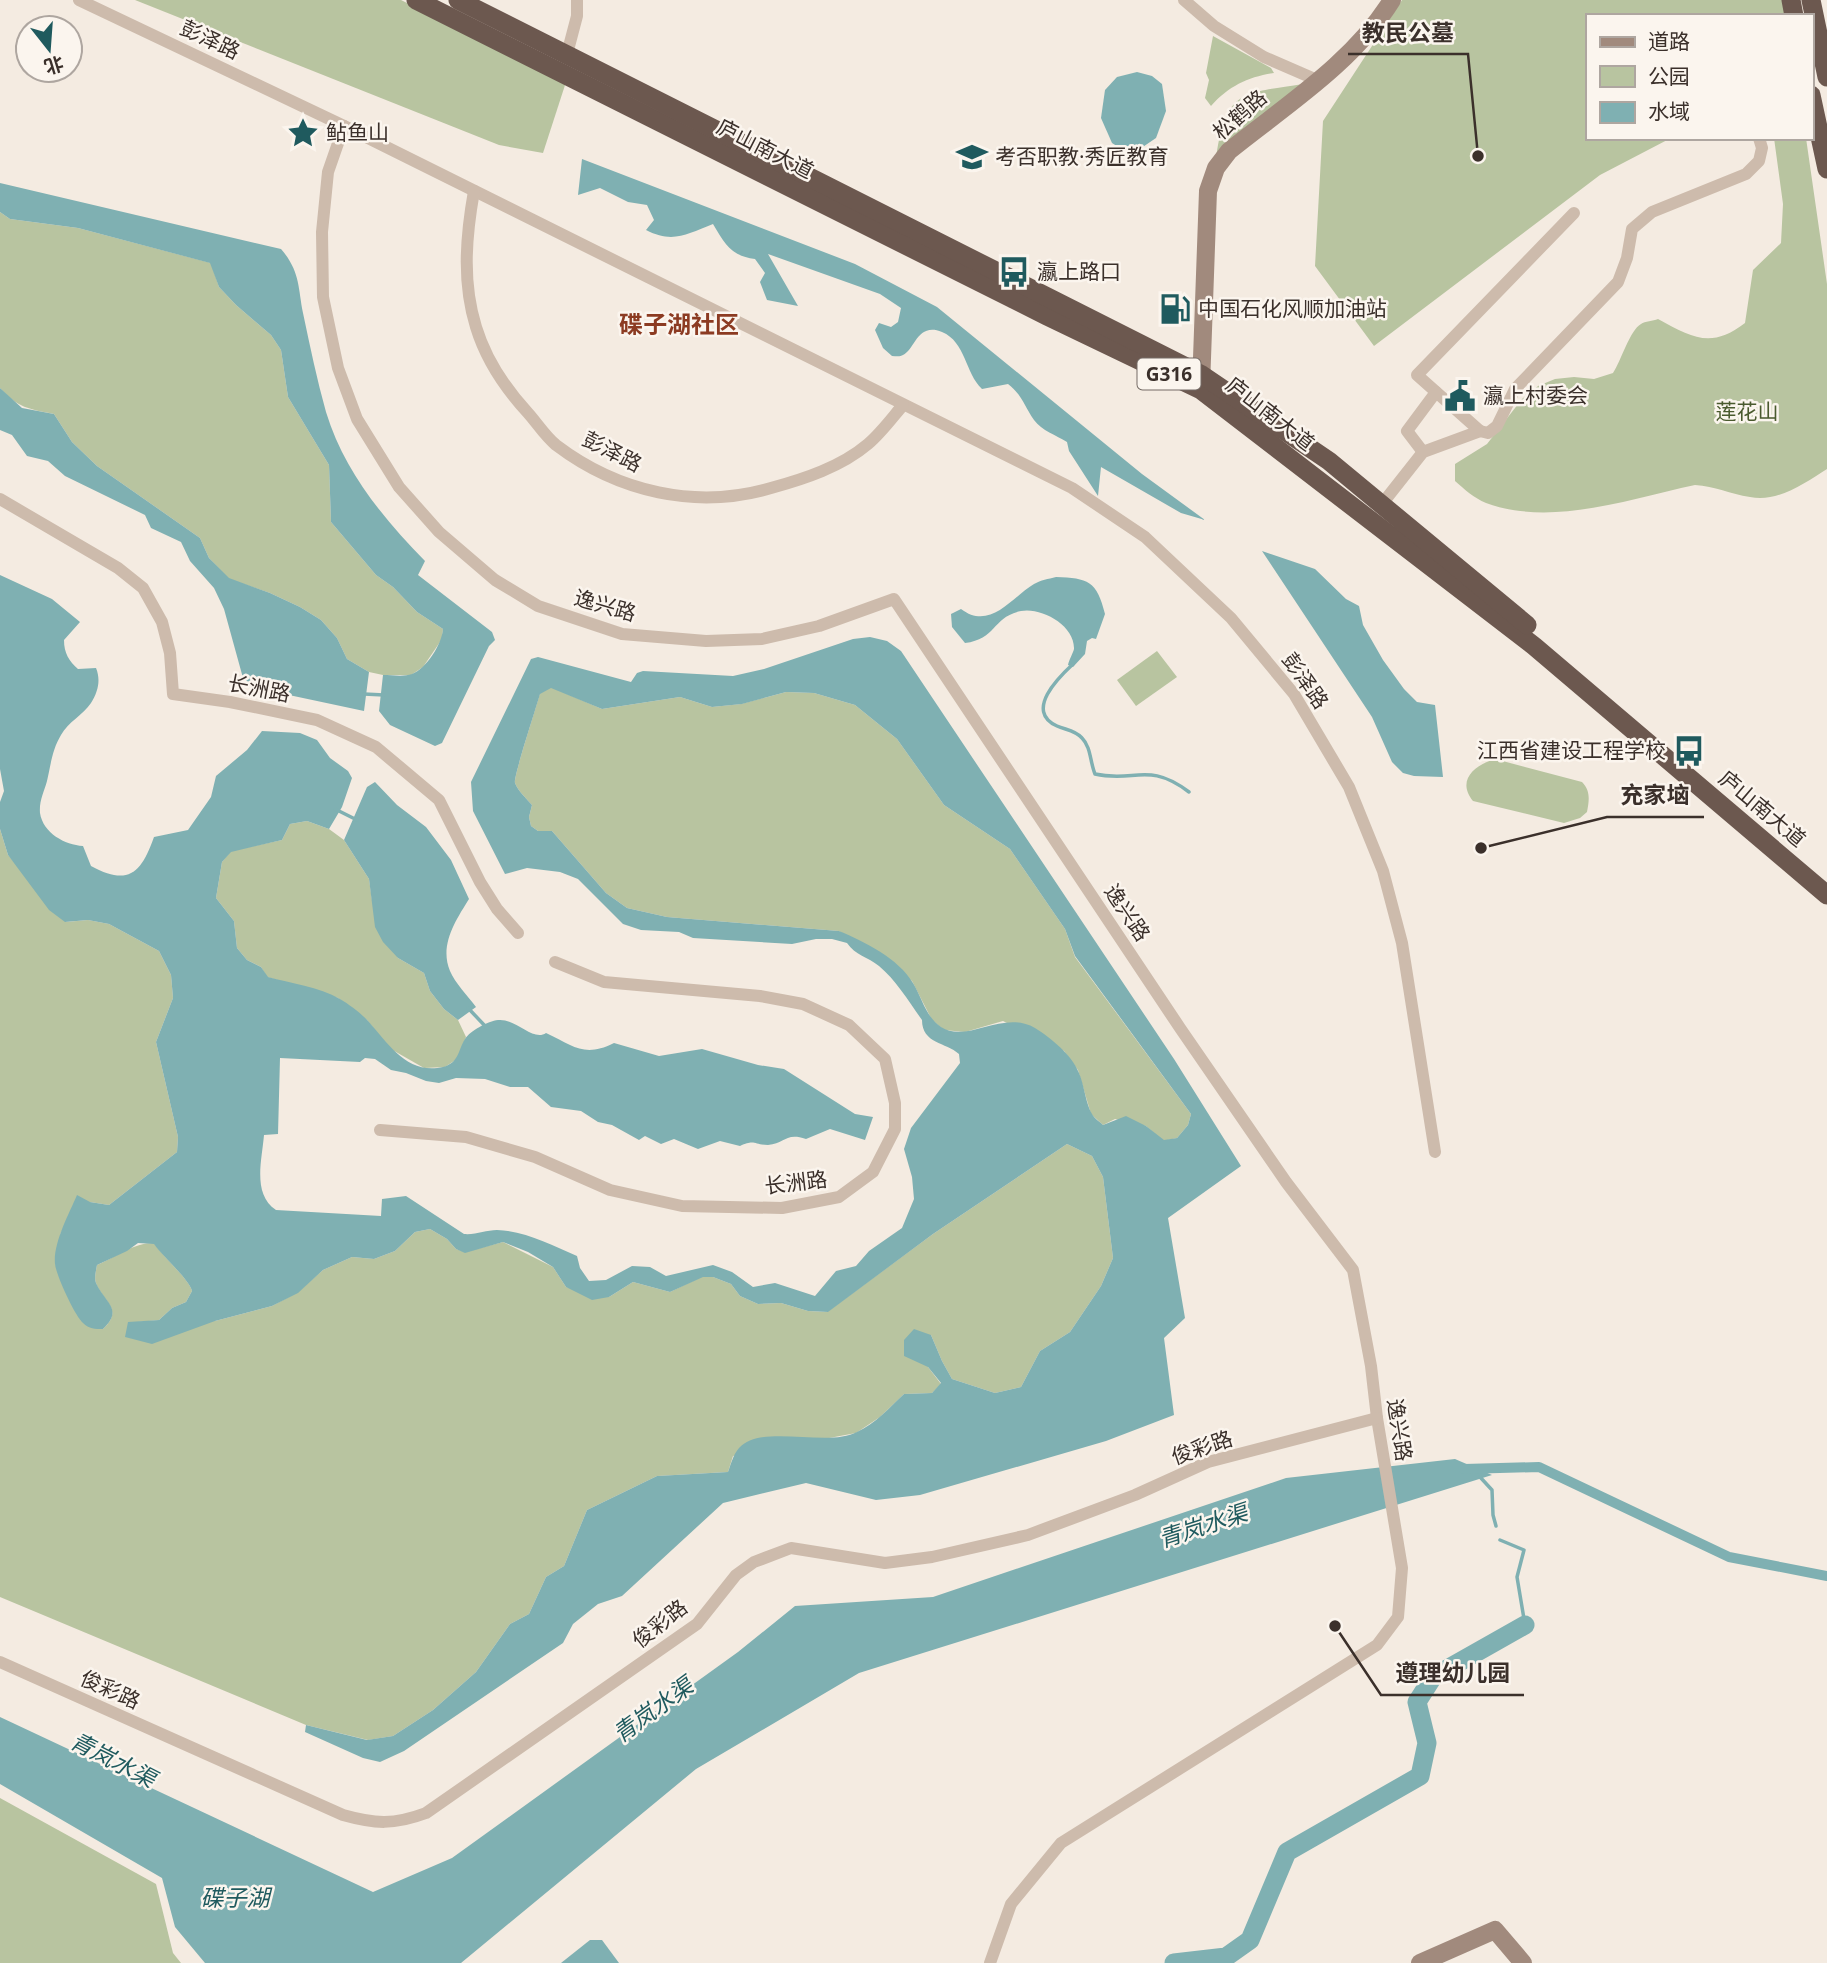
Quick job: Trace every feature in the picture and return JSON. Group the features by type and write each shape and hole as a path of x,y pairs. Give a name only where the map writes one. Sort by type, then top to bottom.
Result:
{"highway":[{"name":"庐山南大道","path":"416,0 1035,309 1201,382 1534,646 1827,895"},
{"name":"庐山南大道","path":"458,0 568,54 1201,382 1329,461 1827,880"},
{"path":"1811,0 1827,77"},
{"path":"1813,104 1827,169"}],"main road":[{"name":"松鹤路","path":"1201,382 1208,191 1216,169 1229,151 1349,54 1378,22 1392,0"},
{"path":"1420,1963 1495,1930 1523,1963"}],"street":[{"name":"彭泽路","path":"79,0 344,126 1072,488 1145,537 1231,618 1294,694 1349,787 1383,871 1402,943 1435,1152"},
{"path":"568,54 577,16 577,0"},
{"path":"1184,0 1214,26 1264,57 1317,80"},
{"name":"逸兴路","path":"344,126 328,172 322,232 323,297 338,368 357,419 399,487 439,532 495,580 538,606 622,634 706,641 762,639 819,626 894,599 1180,1028 1286,1182 1353,1269 1402,1568 1398,1617 1377,1644 1368,1651 1061,1843 1011,1904 990,1963"},
{"path":"1382,504 1423,452 1480,432 1488,433 1497,426 1516,389 1618,282 1627,258 1632,229 1652,212 1746,174 1759,160 1762,148 1760,140"},
{"name":"彭泽路","path":"474,191 466,236 468,289 476,328 494,369 519,404 554,443 599,472 647,491 670,495 693,498 750,495 800,480 835,464 867,445 904,405"},
{"path":"1480,432 1417,375 1574,213"},
{"path":"1423,452 1407,430 1436,392"},
{"name":"长洲路","path":"0,499 118,568 143,588 162,622 170,653 173,694 230,702 317,720 363,740 395,762 439,800 480,882 497,909 518,933"},
{"name":"长洲路","path":"380,1129 466,1137 535,1157 611,1191 682,1206 782,1208 839,1197 873,1172 895,1129 895,1103 886,1059 849,1025 803,1004 760,996 604,982 555,962"},
{"name":"俊彩路","path":"0,1662 343,1815 370,1823 404,1821 426,1813 697,1624 736,1575 754,1562 791,1548 885,1563 932,1557 1028,1535 1135,1495 1208,1462 1377,1419"}],"green space":[{"path":"135,0 401,0 566,82 543,153 499,145"},
{"path":"1402,0 1785,0 1788,14 1586,14 1586,140 1667,140 1600,175 1374,346 1315,266 1323,121"},
{"path":"1213,36 1271,68 1274,73 1240,84 1211,106 1205,98 1209,80 1206,73"},
{"path":"1303,84 1216,159 1225,119 1240,99 1265,90"},
{"name":"莲花山","path":"1774,140 1806,140 1827,284 1827,469 1790,490 1770,497 1750,497 1695,485 1564,512 1511,510 1486,503 1455,481 1455,464 1487,444 1522,399 1538,386 1555,379 1594,379 1613,373 1633,332 1643,323 1658,319 1692,335 1712,338 1733,331 1745,323 1753,270 1781,243 1783,204"},
{"path":"0,212 10,219 78,228 211,263 219,287 271,335 281,350 288,397 329,465 331,522 376,575 393,587 417,612 443,629 442,639 423,667 411,675 383,675 369,672 347,659 337,638 321,620 270,593 229,579 209,558 200,538 97,466 72,442 54,414 24,407 0,388"},
{"path":"1157,651 1177,677 1136,706 1117,680"},
{"path":"551,687 602,709 680,697 712,707 741,704 786,692 814,693 855,705 897,739 944,805 1010,849 1065,929 1075,957 1191,1114 1188,1125 1177,1138 1163,1141 1146,1126 1115,1119 1103,1125 1091,1114 1078,1070 1064,1051 1003,1021 965,1032 944,1030 932,1020 912,981 839,931 667,917 627,908 606,893 552,831 538,831 531,826 529,817 532,805 515,783 540,693"},
{"path":"1495,759 1582,782 1588,793 1587,812 1580,818 1564,823 1473,801 1466,786 1470,774"},
{"path":"307,821 329,829 344,840 369,879 372,900 398,958 424,973 430,991 444,1009 458,1020 466,1037 457,1059 445,1067 424,1068 389,1048 367,1020 338,998 267,977 261,967 247,960 237,948 234,921 216,898 222,862 231,851 282,840 290,824"},
{"path":"0,829 8,855 66,922 88,920 109,924 159,951 171,975 173,998 156,1042 178,1137 177,1152 109,1205 90,1202 61,1232 55,1263 64,1288 103,1329 112,1316 112,1311 96,1283 97,1265 139,1245 154,1243 186,1280 192,1291 186,1302 172,1308 159,1320 128,1323 215,1321 272,1306 298,1292 323,1270 352,1257 374,1259 395,1251 415,1232 430,1229 447,1239 456,1249 465,1252 503,1242 553,1267 566,1287 609,1297 633,1282 670,1292 703,1276 731,1284 740,1296 758,1304 781,1303 808,1311 827,1312 933,1234 1067,1144 1092,1156 1103,1177 1113,1258 1101,1286 1070,1332 1040,1351 1021,1387 995,1393 952,1379 931,1335 928,1367 941,1384 932,1393 904,1394 880,1417 856,1433 733,1456 728,1472 657,1476 587,1510 564,1566 546,1577 529,1614 510,1624 476,1672 433,1710 393,1736 368,1740 306,1725 0,1597"},
{"path":"0,1798 156,1884 173,1953 181,1963 0,1963"}],"water":[{"path":"1137,72 1152,76 1162,84 1166,111 1156,138 1131,155 1112,143 1101,118 1105,90 1117,77"},
{"path":"582,159 855,264 937,307 1142,474 1205,520 1181,513 1101,467 1098,496 1069,451 1067,442 1037,424 1008,384 982,389 972,375 961,350 942,332 927,331 907,352 901,356 892,356 883,348 875,330 879,323 891,327 898,322 901,308 880,294 768,254 798,306 767,300 760,282 765,273 755,259 734,252 713,224 680,236 664,236 646,230 654,220 647,205 628,202 600,188 578,195"},
{"path":"0,183 281,249 292,265 297,280 326,412 343,454 380,511 425,561 418,575 492,632 495,640 489,646 442,743 435,746 390,725 379,711 383,675 412,674 423,667 440,642 443,629 417,612 393,587 376,575 331,522 329,465 288,397 281,350 271,335 219,287 210,263 78,228 10,219 0,212"},
{"path":"0,388 22,408 54,414 72,442 97,466 200,538 209,558 229,578 270,593 321,620 337,638 347,659 369,672 364,711 256,688 243,678 224,609 214,588 190,561 181,542 151,528 145,515 65,476 48,461 27,456 12,435 0,430"},
{"path":"1262,551 1315,569 1346,599 1359,606 1363,625 1404,689 1417,702 1435,705 1443,777 1403,773 1392,762 1372,717"},
{"path":"0,575 52,599 80,622 64,640 66,653 78,669 96,668 98,672 98,686 93,699 64,730 56,746 40,809 42,820 50,832 69,843 83,846 91,866 115,875 132,873 144,860 154,837 188,830 211,797 216,776 247,750 262,731 300,733 317,740 330,758 348,771 352,778 342,807 329,829 307,821 290,824 282,840 231,852 222,862 216,898 234,921 237,948 247,960 261,967 268,977 314,988 340,999 363,1016 400,1056 419,1067 448,1065 455,1059 471,1033 489,1022 505,1020 530,1032 541,1035 546,1033 587,1050 614,1043 659,1056 702,1049 758,1065 784,1069 855,1114 873,1117 865,1140 830,1129 806,1139 794,1137 774,1144 752,1143 740,1146 720,1141 698,1149 674,1139 661,1144 645,1136 639,1140 612,1125 598,1122 581,1111 551,1107 528,1087 510,1087 485,1079 456,1078 439,1083 426,1081 391,1070 375,1059 365,1058 360,1062 280,1058 278,1134 264,1135 260,1176 264,1195 276,1210 381,1216 382,1199 406,1196 464,1234 497,1230 518,1233 577,1256 580,1268 589,1281 606,1280 632,1266 650,1267 666,1276 713,1265 732,1272 753,1287 775,1283 815,1296 836,1271 856,1266 869,1251 902,1228 914,1199 912,1177 904,1149 911,1128 960,1063 959,1054 930,1038 923,1028 922,1020 891,978 847,943 832,939 792,944 693,938 679,932 641,930 623,924 578,879 560,872 527,868 505,874 473,811 471,782 531,659 538,657 631,682 637,673 643,671 733,676 764,669 853,639 870,637 887,641 901,651 1174,1059 1241,1166 1168,1218 1185,1318 1164,1338 1174,1415 1106,1441 920,1495 876,1500 806,1483 723,1503 622,1596 598,1604 573,1624 563,1643 404,1751 380,1762 363,1758 305,1732 306,1725 367,1740 393,1736 433,1710 476,1672 510,1624 529,1614 546,1577 564,1566 587,1510 657,1476 728,1472 739,1448 749,1441 779,1436 844,1436 870,1425 904,1394 932,1393 941,1383 928,1367 904,1356 904,1340 914,1329 931,1335 952,1379 995,1393 1021,1387 1040,1351 1070,1332 1101,1286 1113,1258 1103,1177 1092,1156 1067,1144 933,1234 828,1312 808,1311 781,1303 758,1304 740,1296 731,1284 713,1277 703,1277 670,1292 633,1282 609,1297 592,1300 566,1287 553,1267 528,1252 503,1242 465,1253 430,1229 415,1232 395,1251 374,1259 352,1257 323,1270 298,1293 272,1306 215,1321 152,1344 125,1337 128,1322 159,1320 172,1308 186,1302 192,1291 186,1280 154,1244 138,1243 97,1265 96,1283 111,1306 112,1316 103,1329 90,1328 80,1319 62,1286 55,1264 56,1247 77,1195 90,1202 109,1205 177,1152 178,1137 156,1042 173,998 171,975 159,951 109,924 88,920 65,922 49,910 8,855 0,829 0,802 4,791 0,769","holes":["551,688 602,709 680,697 712,707 742,704 786,692 814,693 855,705 897,739 944,805 1010,849 1065,929 1075,956 1191,1114 1188,1125 1177,1138 1164,1140 1146,1126 1126,1116 1103,1125 1090,1110 1076,1066 1048,1037 1023,1023 1010,1022 962,1032 941,1027 932,1018 913,983 899,966 870,946 839,931 667,917 627,908 606,893 552,831 538,831 531,826 529,817 532,805 515,783 540,694"]},
{"path":"1056,577 1090,583 1098,594 1105,614 1096,639 1087,641 1085,654 1073,667 1068,665 1074,649 1069,632 1063,625 1038,612 1029,610 1012,614 983,637 965,643 952,627 951,614 961,609 972,615 991,614 1034,584"},
{"path":"375,782 397,805 426,827 451,860 469,899 450,933 446,952 452,976 476,1007 458,1020 444,1009 430,991 424,973 398,958 383,942 375,927 369,879 344,840 367,787"},
{"name":"碟子湖","path":"1455,1459 1492,1475 859,1673 696,1769 461,1963 205,1963 175,1927 162,1878 0,1784 0,1717 373,1892 452,1858 738,1652 795,1606 933,1597 1286,1478"},
{"path":"590,1940 602,1940 619,1963 561,1963"}],"waterway":[{"path":"1073,664 1047,694 1044,712 1048,720 1082,738 1089,750 1095,774 1163,777 1189,792"},
{"path":"364,694 384,695"},
{"path":"335,809 357,820"},
{"path":"468,1008 487,1028"},
{"name":"青岚水渠","path":"1464,1469 1539,1467 1729,1557 1827,1576"},
{"path":"1480,1477 1492,1490 1496,1526"},
{"path":"1500,1540 1524,1550 1517,1577 1525,1625"},
{"path":"1174,1963 1226,1957 1250,1940 1287,1852 1420,1776 1427,1743 1417,1702 1433,1677 1525,1625"}],"place":[{"name":"鲇鱼山","path":"303,133"},
{"name":"教民公墓","path":"1478,156"},
{"name":"考否职教·秀匠教育","path":"972,157"},
{"name":"瀛上路口","path":"1014,272"},
{"name":"中国石化风顺加油站","path":"1175,309"},
{"name":"瀛上村委会","path":"1460,396"},
{"name":"江西省建设工程学校","path":"1689,751"},
{"name":"充家垴","path":"1481,848"},
{"name":"遵理幼儿园","path":"1335,1626"}],"district":[{"name":"碟子湖社区","path":"679,325"}]}
